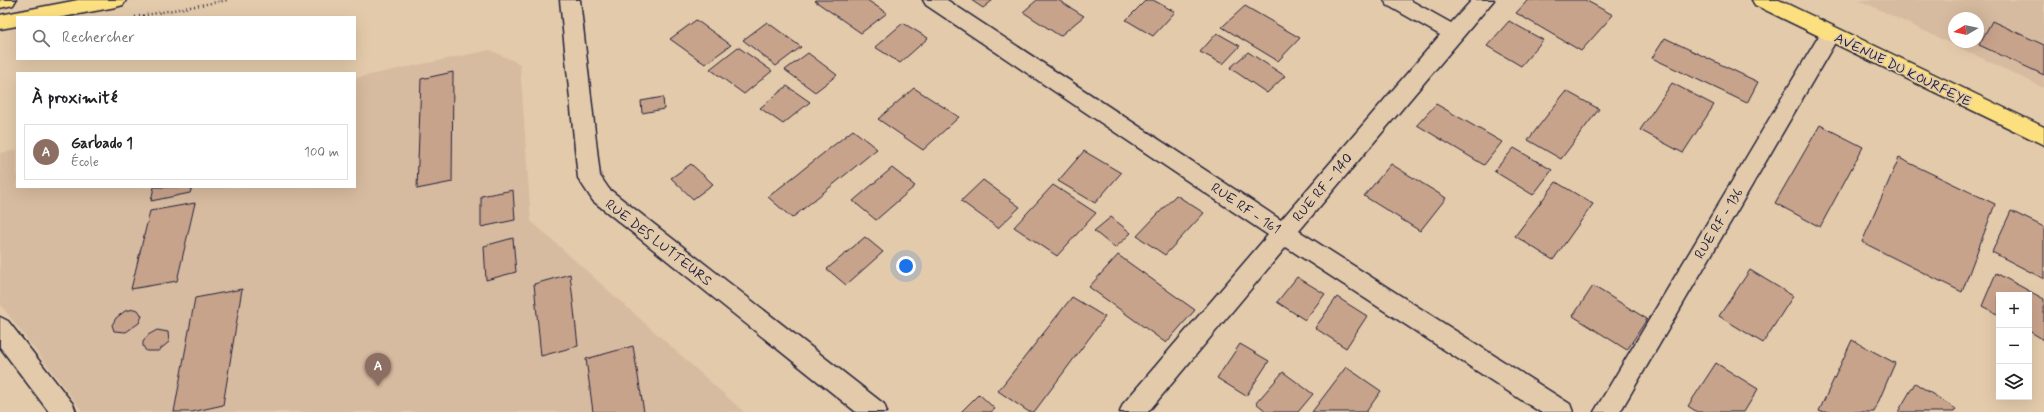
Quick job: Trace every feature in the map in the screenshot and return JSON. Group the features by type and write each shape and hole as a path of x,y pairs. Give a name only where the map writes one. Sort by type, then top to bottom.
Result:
{"main road":[{"path":"0,1 6,0"},
{"path":"30,16 116,0"},
{"name":"AVENUE DU KOURFEYE","path":"1762,0 2044,137"},
{"path":"0,22 16,18"}],"street":[{"name":"RUE DES LUTTEURS","path":"570,0 589,178 601,196 875,412"},
{"name":"RUE RF - 161","path":"933,0 1283,233 1561,412"},
{"path":"1394,0 1453,33"},
{"name":"RUE RF - 140","path":"1132,412 1453,33 1484,0"},
{"name":"RUE RF - 136","path":"1606,412 1830,34"},
{"path":"0,328 64,412"}],"path":[{"path":"140,16 228,0"}],"shaded area":[{"path":"1859,0 2044,0 2044,88 1960,48 1984,48 1984,12 1948,12 1948,42"},
{"path":"490,50 520,64 531,221 744,412 83,412 0,304 0,153 16,150 16,188 356,188 356,78"}],"building":[{"path":"867,0 887,13 861,33 815,1"},
{"path":"971,0 993,0 983,8"},
{"path":"1037,0 1058,0 1084,16 1060,36 1023,12"},
{"path":"1146,0 1153,0 1175,12 1153,36 1126,20"},
{"path":"1528,0 1585,0 1613,15 1581,51 1516,13"},
{"path":"1245,6 1300,38 1278,61 1222,27"},
{"path":"696,20 731,45 705,64 670,39"},
{"path":"1509,21 1543,40 1521,66 1487,46"},
{"path":"1992,21 2044,45 2044,75 1984,47 1984,36"},
{"path":"767,22 801,47 776,66 743,40"},
{"path":"903,23 928,38 900,63 875,47"},
{"path":"1217,33 1240,46 1223,64 1200,52"},
{"path":"1665,38 1758,82 1747,103 1652,58"},
{"path":"738,47 772,71 744,94 710,69"},
{"path":"1248,52 1285,76 1267,93 1230,68"},
{"path":"808,53 837,75 815,92 785,70"},
{"path":"453,72 452,182 417,189 421,79"},
{"path":"1672,83 1714,105 1683,153 1640,130"},
{"path":"787,86 810,102 783,124 760,108"},
{"path":"914,88 959,117 923,150 878,119"},
{"path":"1566,91 1599,109 1561,159 1528,140"},
{"path":"663,97 664,109 642,113 641,101"},
{"path":"1436,104 1502,142 1484,165 1417,125"},
{"path":"1820,125 1863,147 1820,227 1775,203"},
{"path":"853,130 877,149 792,218 768,197"},
{"path":"1514,148 1552,170 1533,195 1494,171"},
{"path":"1084,151 1121,173 1095,203 1058,181"},
{"path":"1899,158 1995,204 1962,292 1862,242"},
{"path":"691,164 713,184 693,199 671,178"},
{"path":"1391,164 1446,198 1420,231 1364,196"},
{"path":"892,168 915,186 876,220 853,201"},
{"path":"983,180 1020,207 998,228 961,201"},
{"path":"1556,182 1593,204 1553,260 1515,236"},
{"path":"1053,185 1096,213 1057,256 1014,227"},
{"path":"154,188 192,188 190,193 151,201"},
{"path":"513,190 515,220 481,227 481,196"},
{"path":"1176,195 1204,213 1165,255 1137,236"},
{"path":"195,203 177,281 131,289 150,211"},
{"path":"2011,211 2044,227 2044,279 1992,252"},
{"path":"1111,217 1131,233 1115,248 1094,231"},
{"path":"865,237 883,252 846,285 827,269"},
{"path":"513,238 516,272 486,280 484,246"},
{"path":"1118,255 1195,310 1166,343 1089,287"},
{"path":"1750,270 1793,296 1763,343 1719,316"},
{"path":"1996,273 2031,292 1996,292 1996,313 1982,306"},
{"path":"570,274 578,346 541,356 534,284"},
{"path":"1297,277 1325,294 1305,320 1277,302"},
{"path":"1593,286 1647,319 1627,350 1573,316"},
{"path":"242,289 223,405 192,412 174,412 195,298"},
{"path":"2032,292 2044,299 2044,340 2032,333"},
{"path":"1072,297 1105,317 1034,412 1029,412 998,391"},
{"path":"1337,297 1367,316 1346,348 1315,328"},
{"path":"134,309 138,310 142,316 139,323 126,332 114,331 112,325 116,318 125,311"},
{"path":"157,330 168,332 169,342 158,351 146,351 143,346 143,342 148,335"},
{"path":"1852,340 1895,363 1874,412 1821,412 1819,411"},
{"path":"1240,344 1269,361 1246,396 1217,378"},
{"path":"633,346 644,412 593,412 586,359"},
{"path":"1716,363 1758,389 1744,412 1697,412 1688,406"},
{"path":"1346,367 1381,391 1366,412 1312,412"},
{"path":"1283,372 1313,394 1298,412 1267,412 1256,403"},
{"path":"1915,383 1956,409 1954,412 1898,412"},
{"path":"979,394 995,409 991,412 961,412"}],"place":[{"name":"Garbado 1","path":"378,386"}]}
